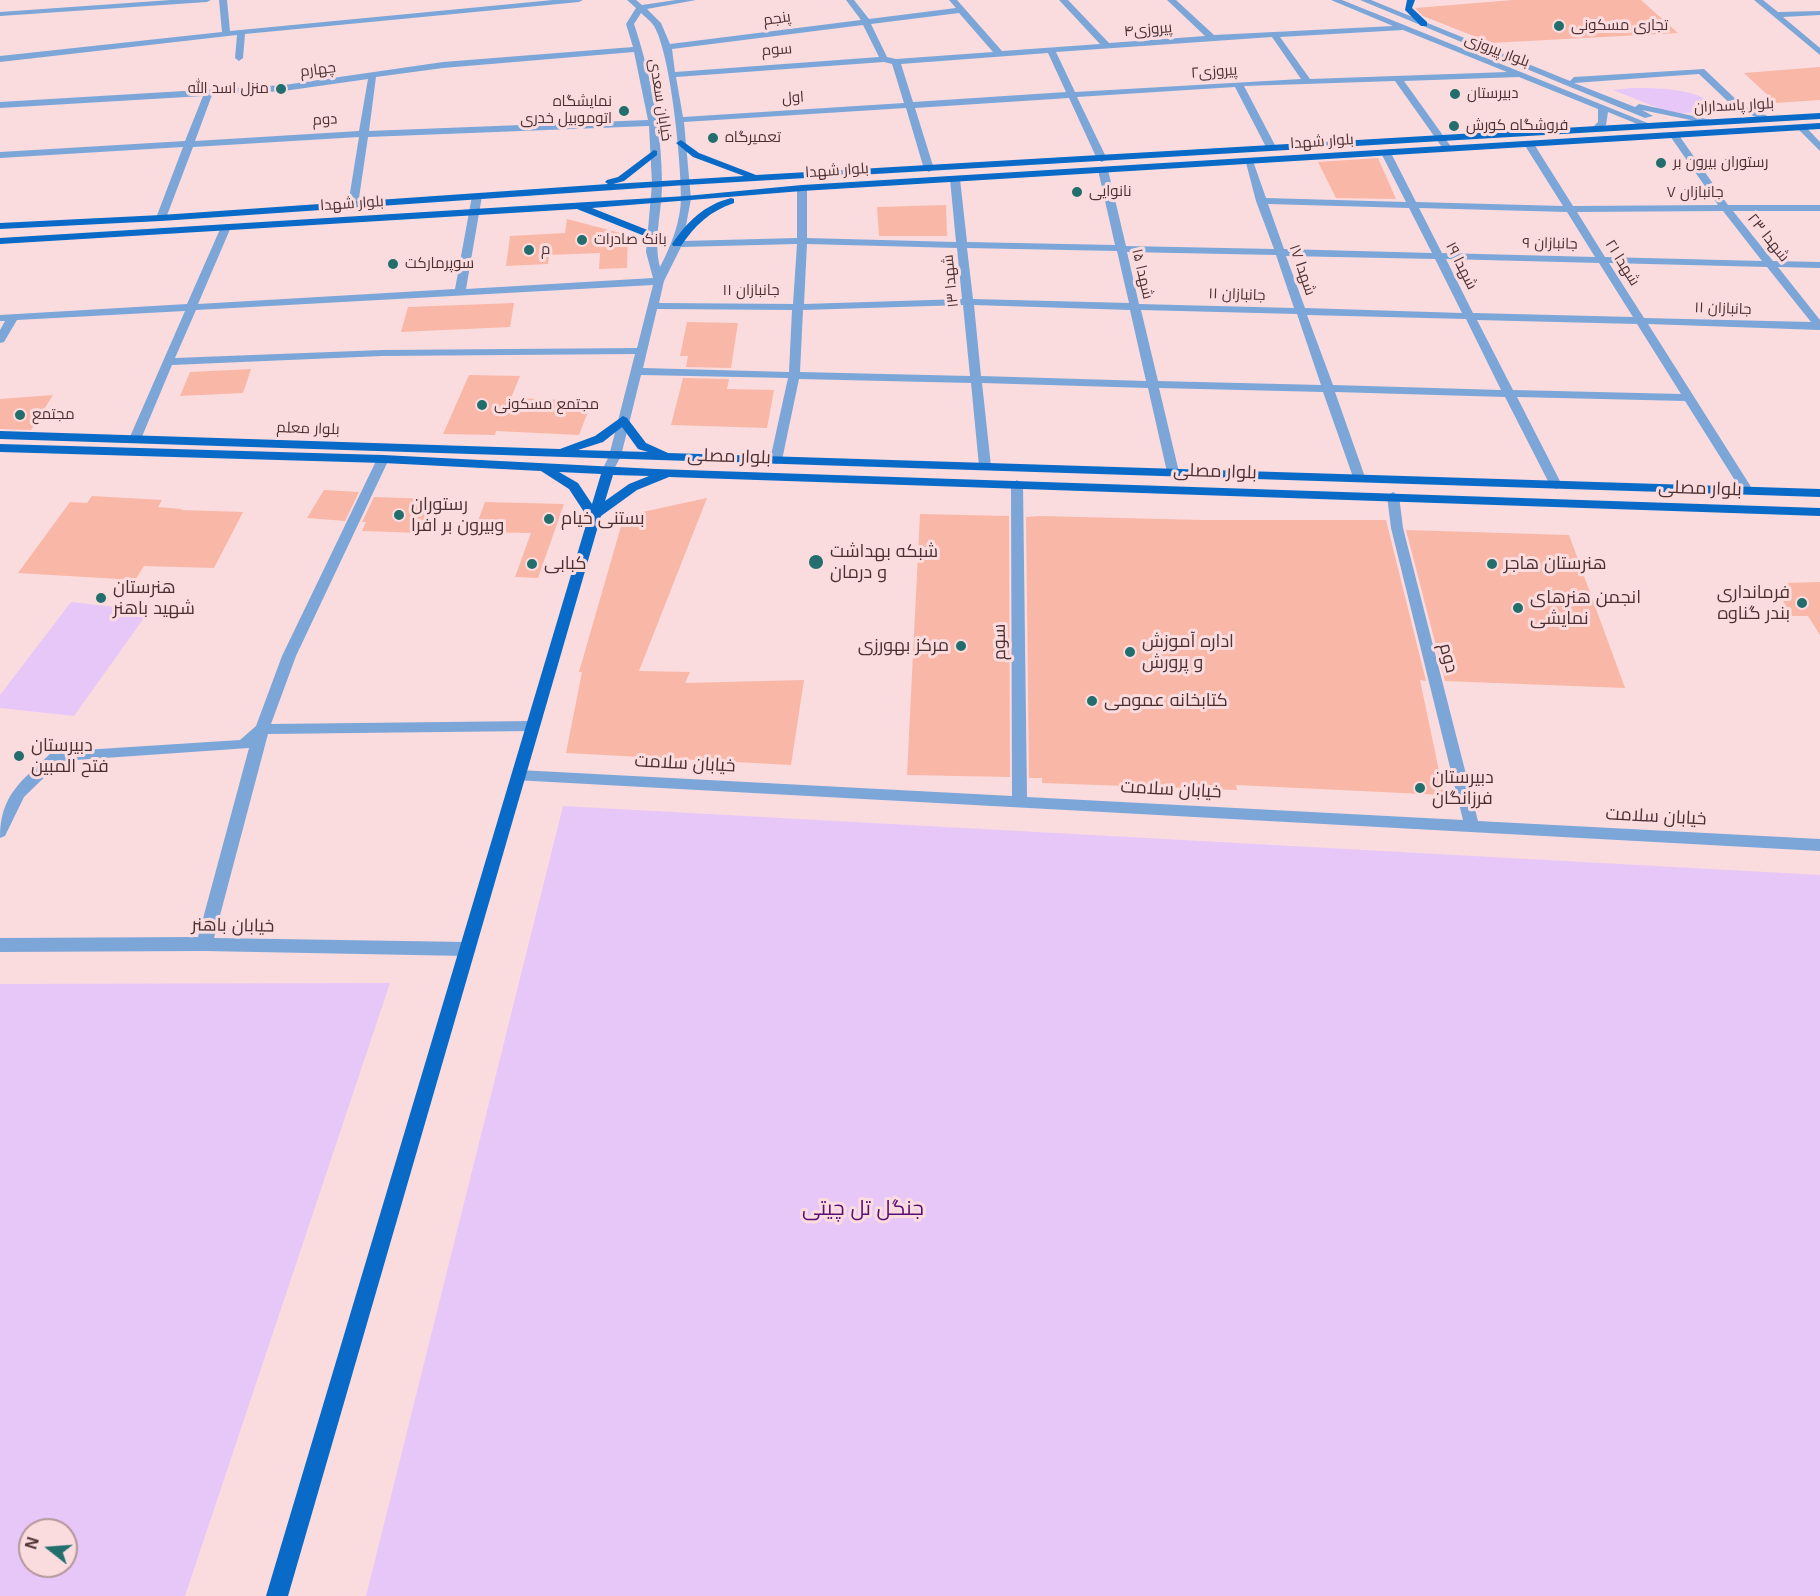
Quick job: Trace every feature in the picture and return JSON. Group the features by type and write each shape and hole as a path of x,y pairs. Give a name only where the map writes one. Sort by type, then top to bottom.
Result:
{"main road":[{"path":"1411,0 1409,12 1424,24"},
{"name":"بلوار پاسداران","path":"1650,126 1820,116"},
{"path":"1666,125 1676,136"},
{"path":"1650,126 1676,136"},
{"name":"بلوار شهدا","path":"0,241 573,204 686,199 802,188 955,179 1270,147 1650,126"},
{"name":"بلوار پاسداران","path":"1676,136 1820,126"},
{"name":"بلوار شهدا","path":"0,226 161,218 686,182 929,169 1248,161 1676,136"},
{"path":"681,143 696,155 762,178"},
{"path":"579,189 621,179 654,153"},
{"path":"677,244 692,222 710,208 759,192"},
{"path":"573,204 646,233 652,241"},
{"path":"554,454 599,439 623,420 642,446 673,457"},
{"name":"بلوار معلم","path":"0,435 554,454 611,463"},
{"name":"بلوار معلم","path":"0,448 383,459 544,467 611,463"},
{"name":"بلوار مصلی","path":"611,463 673,457 1820,493"},
{"path":"278,1596 466,949 519,776 531,726 611,463"},
{"name":"بلوار مصلی","path":"611,463 670,473 1820,512"},
{"path":"544,467 574,486 593,516"},
{"path":"593,516 633,488 670,473"},
{"path":"1307,476 1311,494"}],"street":[{"path":"47,11 48,0"},
{"path":"0,14 207,0"},
{"path":"223,0 226,33"},
{"path":"0,59 226,33 579,0"},
{"name":"خیابان سعدی","path":"611,463 659,281 677,244 686,199 679,120 668,47 657,23 631,0"},
{"path":"639,8 692,0"},
{"path":"850,0 865,20 884,59"},
{"path":"952,0 1000,55"},
{"path":"1063,0 1108,47"},
{"path":"1171,0 1212,38"},
{"name":"بلوار پیروزی","path":"1335,0 1650,126"},
{"name":"بلوار پیروزی","path":"1364,0 1626,105 1666,125"},
{"path":"1758,0 1820,52"},
{"name":"خیابان سعدی","path":"639,8 630,24 638,48 653,123 657,200 651,252 659,281"},
{"name":"پنجم","path":"668,47 865,20 961,10"},
{"path":"1776,15 1820,13"},
{"name":"پیروزی۴","path":"896,62 1212,38 1402,28"},
{"path":"239,58 241,32"},
{"path":"1275,36 1308,82"},
{"path":"1454,48 1468,41"},
{"name":"چهارم","path":"0,105 284,88 372,78 443,65 638,48"},
{"name":"شهدا ۱۵","path":"1051,51 1102,164 1173,472"},
{"name":"سوم","path":"672,75 884,59 896,62"},
{"path":"896,62 929,169"},
{"path":"1564,80 1590,81 1627,75 1701,71 1740,108 1770,119"},
{"name":"پیروزی۲","path":"909,106 1238,84 1520,74"},
{"path":"353,205 372,78"},
{"path":"1398,79 1447,148"},
{"path":"1238,84 1270,147"},
{"path":"161,218 208,93"},
{"path":"1626,105 1715,122"},
{"name":"اول","path":"679,120 909,106"},
{"path":"1596,129 1603,123 1604,107"},
{"name":"دوم","path":"0,155 363,134 653,123"},
{"path":"1801,128 1820,148"},
{"name":"شهدا ۲۳","path":"1676,136 1725,208 1820,327"},
{"name":"شهدا ۲۱","path":"1529,144 1747,490"},
{"name":"شهدا ۱۹","path":"1386,153 1556,485"},
{"name":"شهدا ۱۷","path":"1248,161 1359,477"},
{"name":"شهدا ۱۳","path":"955,179 985,466"},
{"path":"776,460 794,375 802,242 802,188"},
{"path":"460,291 477,196"},
{"name":"جانبازان ۷","path":"1262,201 1570,208 1820,208"},
{"path":"135,439 226,227"},
{"name":"جانبازان ۹","path":"677,244 802,242 1820,265"},
{"path":"0,318 659,281"},
{"name":"جانبازان ۱۱","path":"653,306 797,307 968,302 1820,327"},
{"path":"0,340 13,317"},
{"path":"168,362 382,353 640,351"},
{"path":"635,371 1690,398"},
{"path":"204,944 262,729 288,656 383,459"},
{"name":"سوم","path":"1017,484 1020,800"},
{"name":"دوم","path":"1393,496 1397,528 1472,827"},
{"path":"0,832 18,794 57,756 244,745 262,729 531,726"},
{"name":"خیابان سلامت","path":"519,776 1020,800 1472,827 1820,844"},
{"name":"خیابان باهنر","path":"0,945 204,944 466,949"}],"green space":[{"path":"1631,88 1678,90 1691,93 1710,103 1714,111 1673,114 1613,90"},
{"path":"71,602 149,611 74,716 0,708 0,695"},
{"name":"جنگل تل چیتی","path":"563,806 1820,875 1820,1596 366,1596"},
{"path":"390,983 185,1596 0,1596 0,984"}],"building":[{"name":"تجاری مسکونی","path":"1513,0 1641,0 1678,33 1491,43 1423,16 1415,8"},
{"path":"1820,67 1820,100 1776,103 1744,73"},
{"path":"1378,158 1396,199 1336,198 1318,162"},
{"path":"946,205 947,236 879,236 877,207"},
{"path":"567,219 628,235 627,268 599,269 600,253 549,255 548,264 506,266 510,236 565,233"},
{"path":"514,303 510,327 401,332 408,307"},
{"path":"687,322 738,323 731,368 686,367 688,356 680,356"},
{"path":"251,369 243,393 180,396 190,372"},
{"path":"469,375 520,376 511,398 592,401 579,435 496,431 495,435 443,434"},
{"path":"683,378 729,379 727,389 774,390 767,428 671,425"},
{"name":"مجتمع","path":"53,395 31,430 0,429 0,399"},
{"path":"324,490 359,492 345,521 307,518"},
{"path":"92,496 162,500 158,507 182,509 180,510 243,512 214,568 144,566 135,580 18,573 70,502 87,503"},
{"name":"رستوران وبیرون بر افرا","path":"374,497 435,499 420,533 362,531 366,522 362,522"},
{"path":"707,498 639,671 690,672 685,683 804,680 791,765 566,753 582,672 579,672 624,516"},
{"path":"485,502 564,504 538,578 515,577 531,533 474,532"},
{"name":"مرکز بهورزی","path":"920,514 1009,516 1010,777 907,775"},
{"path":"1026,517 1203,520 1386,520 1426,681 1420,680 1444,795 1236,785 1237,790 1042,783 1042,778 1029,778"},
{"name":"انجمن هنرهای نمایشی","path":"1406,530 1569,535 1625,688 1445,681"},
{"name":"فرمانداری بندر گناوه","path":"1820,582 1820,635 1808,616 1792,616 1777,591 1791,591 1786,583"}],"place":[{"name":"تجاری مسکونی","path":"1559,26"},
{"name":"منزل اسد الله","path":"281,89"},
{"name":"دبیرستان","path":"1455,94"},
{"name":"نمایشگاه اتوموبیل خدری","path":"624,111"},
{"name":"فروشگاه کورش","path":"1454,126"},
{"name":"تعمیرگاه","path":"713,138"},
{"name":"رستوران بیرون بر","path":"1661,163"},
{"name":"نانوایی","path":"1077,192"},
{"name":"بانک صادرات","path":"582,240"},
{"name":"م","path":"529,250"},
{"name":"سوپرمارکت","path":"393,264"},
{"name":"مجتمع مسکونی","path":"482,405"},
{"name":"مجتمع","path":"20,415"},
{"name":"رستوران وبیرون بر افرا","path":"399,515"},
{"name":"بستنی خیام","path":"549,519"},
{"name":"شبکه بهداشت و درمان","path":"816,562"},
{"name":"کبابی","path":"532,564"},
{"name":"هنرستان هاجر","path":"1492,564"},
{"name":"هنرستان شهید باهنر","path":"101,598"},
{"name":"فرمانداری بندر گناوه","path":"1802,603"},
{"name":"انجمن هنرهای نمایشی","path":"1518,608"},
{"name":"مرکز بهورزی","path":"961,646"},
{"name":"اداره آموزش و پرورش","path":"1130,652"},
{"name":"کتابخانه عمومی","path":"1092,701"},
{"name":"دبیرستان فتح المبین","path":"19,756"},
{"name":"دبیرستان فرزانگان","path":"1420,788"}]}
